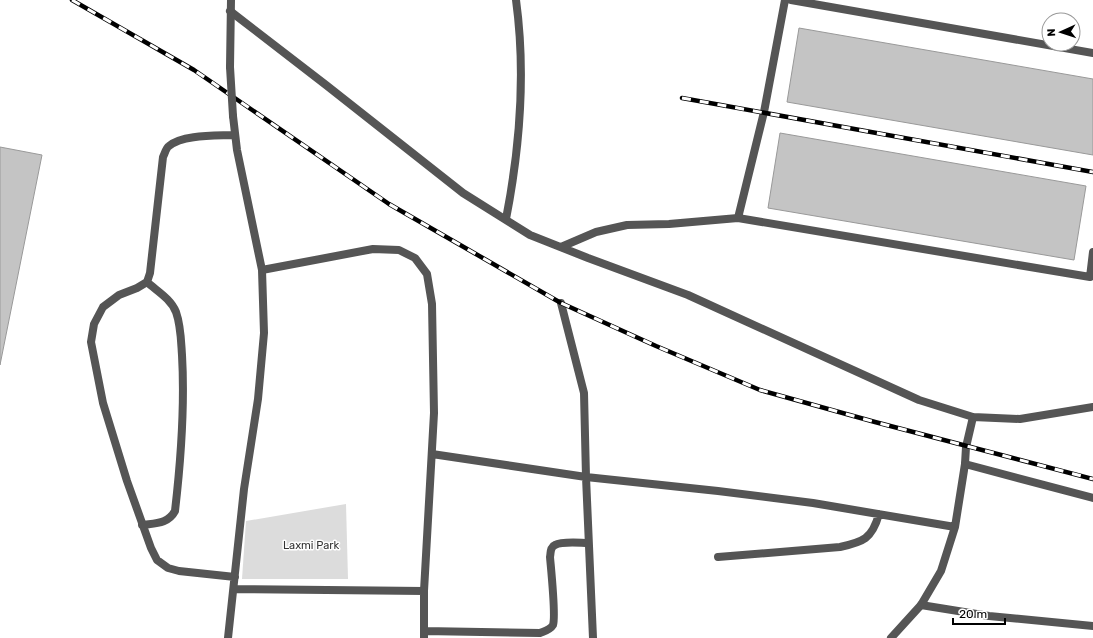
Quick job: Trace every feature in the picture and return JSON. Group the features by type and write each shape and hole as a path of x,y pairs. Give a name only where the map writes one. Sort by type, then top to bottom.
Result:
{"street":[{"path":"228,638 244,489 258,399 264,333 262,270 237,150 233,116 230,67 231,0"},
{"path":"506,219 514,180 520,123 521,69 516,0"},
{"path":"738,218 764,112 785,0"},
{"path":"791,0 1093,53"},
{"path":"230,11 463,193 530,235 688,295 920,400 973,417 1020,419 1093,407"},
{"path":"235,135 177,140 168,147 163,157 150,273 147,282 137,288 119,295 103,307 94,324 91,342 103,403 142,525 157,560 168,568 179,571 235,576"},
{"path":"561,247 596,232 627,225 669,224 738,218 1090,277 1093,252"},
{"path":"262,270 373,249 399,250 415,258 427,274 432,304 434,391 424,591 424,634 540,633 549,630 553,625 554,614 550,557 551,549 555,545 561,544 588,543"},
{"path":"142,525 165,521 172,517 175,511 183,421 183,379 180,327 176,312 168,299 147,282"},
{"path":"561,303 584,393 588,543 593,638"},
{"path":"891,638 921,605 941,571 955,527 965,464 966,447 973,417"},
{"path":"432,454 586,477 718,491 813,504 955,527"},
{"path":"965,464 1093,498"},
{"path":"718,557 840,547 855,544 867,537 875,528 879,514"},
{"path":"234,589 424,591"},
{"path":"921,605 989,616 1093,626"}],"green space":[{"name":"Laxmi Park","path":"346,504 348,579 242,579 246,521"}],"building":[{"path":"799,28 1093,79 1093,155 787,102"},
{"path":"780,133 1086,186 1074,260 768,208"},
{"path":"0,147 42,155 0,365"}],"railway":[{"path":"72,0 194,70 389,204 561,303 656,346 760,390 875,422 1093,479"},
{"path":"682,98 1093,172"}]}
